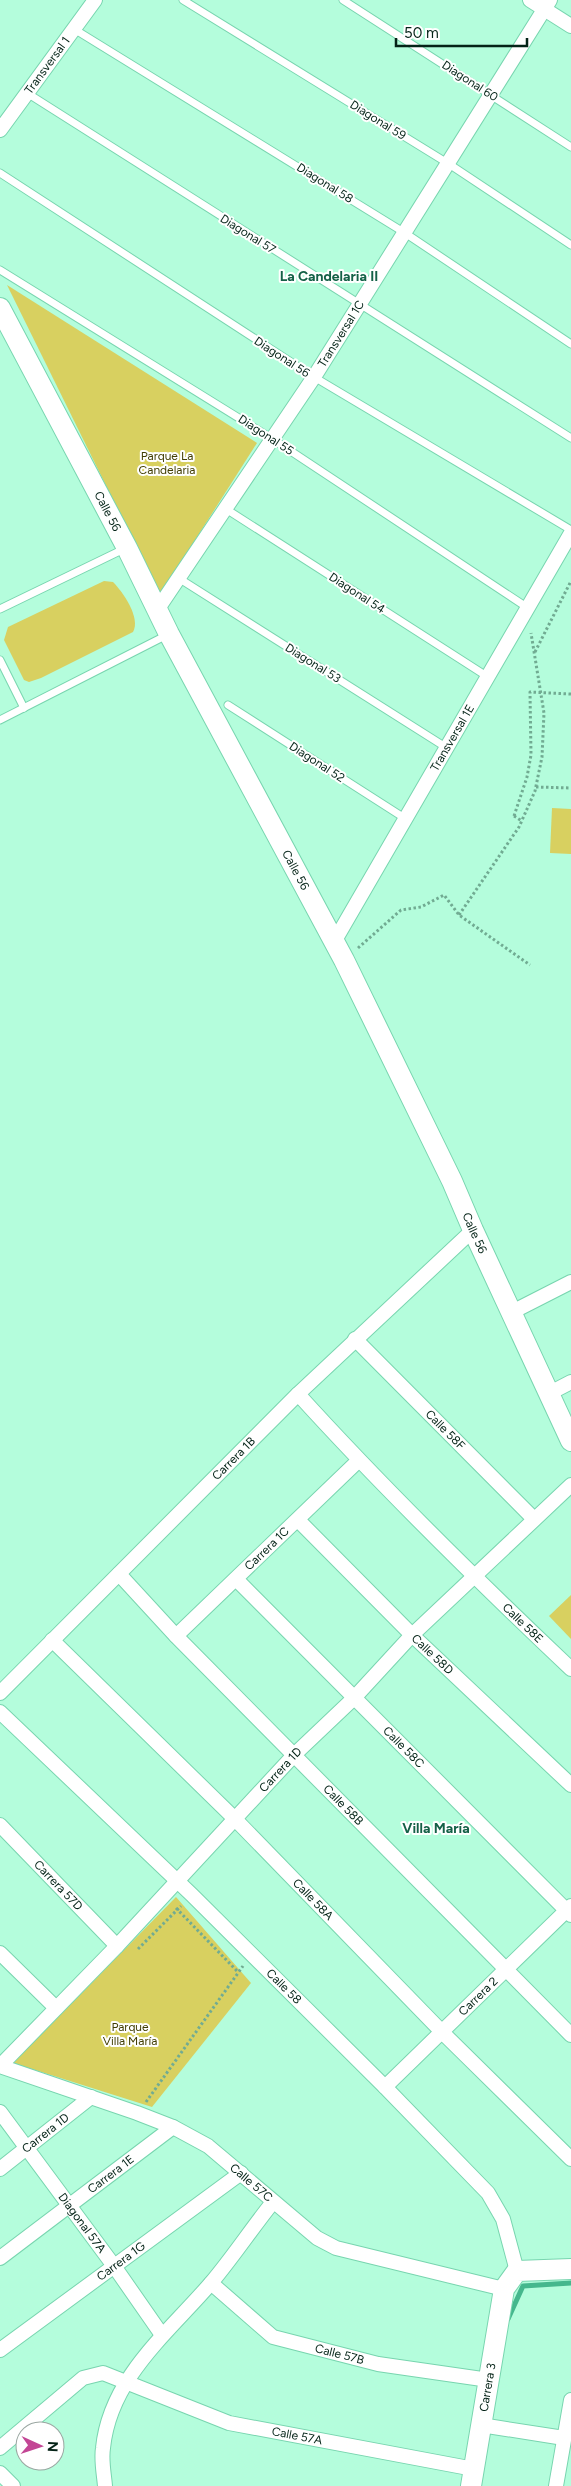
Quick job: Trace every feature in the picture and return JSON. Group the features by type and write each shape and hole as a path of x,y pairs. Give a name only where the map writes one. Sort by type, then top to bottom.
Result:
{"main road":[{"name":"Calle 56","path":"0,308 127,548 169,634 344,960 452,1181 510,1313 571,1441"},
{"path":"504,2289 517,2271 571,2268"},
{"name":"Carrera 3","path":"473,2478 504,2289"}],"street":[{"name":"Transversal 1","path":"0,130 95,0"},
{"path":"530,0 547,5 571,26"},
{"name":"Transversal 1C","path":"157,610 180,579 271,438 314,377 547,5"},
{"name":"Transversal 1E","path":"334,942 571,531"},
{"name":"Carrera 1B","path":"0,1693 298,1394 473,1230"},
{"path":"510,1313 571,1282"},
{"name":"Calle 58F","path":"355,1339 534,1519"},
{"path":"548,1394 571,1382"},
{"path":"298,1394 358,1461 475,1578"},
{"name":"Carrera 1C","path":"176,1636 237,1580 358,1461"},
{"name":"Carrera 1D","path":"0,2066 117,1946 295,1754 354,1698 412,1635 475,1578 571,1485"},
{"name":"Calle 58D","path":"298,1520 412,1635 571,1785"},
{"name":"Calle 58B","path":"119,1574 176,1636 295,1754 504,1969 571,2035"},
{"name":"Calle 58E","path":"475,1578 571,1669"},
{"name":"Calle 58C","path":"237,1580 570,1911"},
{"name":"Calle 58A","path":"52,1640 234,1818 443,2033 571,2159"},
{"name":"Calle 58","path":"0,1712 252,1954 385,2087 488,2194 502,2219 517,2271"},
{"name":"Carrera 57D","path":"0,1825 117,1946"},
{"name":"Carrera 2","path":"385,2087 443,2033 504,1969 570,1911"},
{"path":"0,1953 56,2008"},
{"name":"Calle 57C","path":"0,2066 173,2127 208,2146 317,2238 336,2248 504,2289"},
{"name":"Carrera 1D","path":"0,2169 28,2149 92,2097"},
{"name":"Diagonal 57A","path":"0,2112 71,2206 162,2335"},
{"name":"Carrera 1E","path":"0,2258 173,2127"},
{"name":"Carrera 1G","path":"0,2350 241,2173"},
{"path":"105,2486 102,2450 107,2425 126,2383 150,2347 211,2283 273,2202"},
{"name":"Calle 57B","path":"211,2283 273,2337 378,2364 488,2380"},
{"path":"0,2448 83,2378 103,2374 126,2383"},
{"name":"Calle 57A","path":"126,2383 228,2423 473,2478"},
{"path":"556,2486 571,2400"},
{"path":"481,2425 564,2438"},
{"path":"0,2473 12,2486"}],"lane":[{"name":"Diagonal 59","path":"183,0 448,164 571,245"},
{"name":"Diagonal 60","path":"343,0 571,147"},
{"name":"Diagonal 58","path":"74,29 405,233 571,344"},
{"name":"Diagonal 57","path":"27,93 571,438"},
{"name":"Diagonal 56","path":"0,174 314,377 571,531"},
{"name":"Diagonal 55","path":"0,270 271,438 528,608"},
{"name":"Diagonal 54","path":"226,509 488,677"},
{"path":"0,609 127,548"},
{"name":"Diagonal 53","path":"180,579 446,748"},
{"path":"0,720 169,634"},
{"path":"0,660 24,708"},
{"name":"Diagonal 52","path":"228,705 406,819"}],"path":[{"path":"535,653 571,581"},
{"path":"459,915 522,821 536,787 542,757 544,713 537,680 528,608"},
{"path":"522,821 514,816 527,778 531,755 530,692 571,694"},
{"path":"536,787 571,788"},
{"path":"344,960 401,910 421,908 444,895 459,915 530,965"},
{"path":"164,1895 238,1972"},
{"path":"137,2113 252,1954"}],"green space":[{"name":"Parque La Candelaria","path":"7,285 257,443 160,595"},
{"path":"104,581 113,582 130,606 135,620 133,632 41,678 29,682 24,680 4,640 8,627"},
{"path":"552,808 571,809 571,854 550,853"},
{"path":"571,1595 571,1639 549,1616"},
{"name":"Parque Villa María","path":"176,1897 251,1983 152,2107 13,2063"}],"waterway":[{"path":"508,2319 523,2286 571,2283"}],"district":[{"name":"La Candelaria II","path":"329,276"},
{"name":"Villa María","path":"436,1828"}]}
